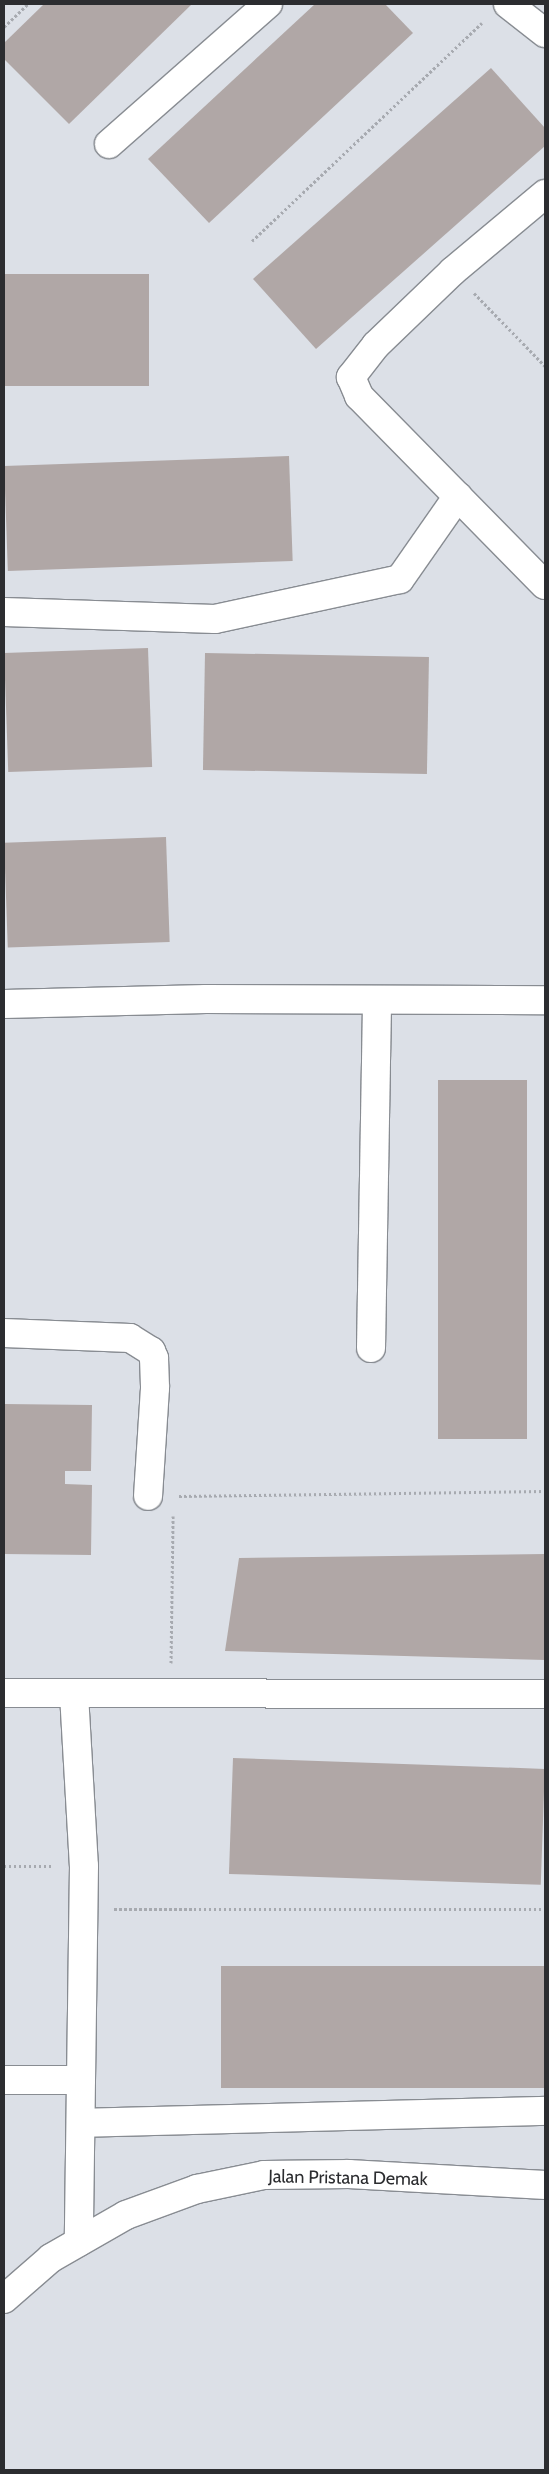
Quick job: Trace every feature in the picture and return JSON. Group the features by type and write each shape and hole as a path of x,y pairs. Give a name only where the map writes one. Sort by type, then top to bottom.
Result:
{"street":[{"path":"108,144 268,4"},
{"path":"498,11 545,33"},
{"path":"545,194 453,271 376,345 355,369 351,381 360,396 545,585"},
{"path":"4,612 215,618 400,578 458,496"},
{"path":"4,1004 206,999 545,1000"},
{"path":"371,1348 377,1001"},
{"path":"4,1333 130,1338 150,1351 154,1358 165,1500"},
{"path":"4,1693 74,1694 171,1691 545,1694"},
{"path":"74,1694 84,1866 79,2242"},
{"path":"4,2080 82,2080"},
{"path":"81,2123 545,2111"},
{"name":"Jalan Pristana Demak","path":"4,2299 51,2258 126,2215 197,2190 264,2175 348,2174 545,2185"}],"path":[{"path":"4,27 28,4"},
{"path":"252,241 498,11"},
{"path":"453,271 545,366"},
{"path":"171,1691 165,1500 545,1491"},
{"path":"4,1866 84,1866"},
{"path":"84,1909 545,1909"}],"building":[{"path":"44,4 192,4 69,124 4,59 4,43"},
{"path":"315,4 385,4 413,33 209,223 148,159"},
{"path":"491,68 545,128 545,146 316,349 253,279"},
{"path":"4,274 149,274 149,386 4,386"},
{"path":"289,456 293,561 8,571 4,466"},
{"path":"148,648 152,767 8,772 4,653"},
{"path":"205,653 429,657 427,774 203,770"},
{"path":"166,837 170,942 8,948 4,843"},
{"path":"438,1080 527,1080 527,1439 438,1439"},
{"path":"4,1404 92,1405 91,1471 65,1471 65,1484 92,1485 91,1555 4,1554"},
{"path":"545,1554 545,1660 225,1651 239,1558"},
{"path":"233,1758 545,1769 541,1885 229,1874"},
{"path":"221,1966 545,1966 545,2088 221,2088"}]}
